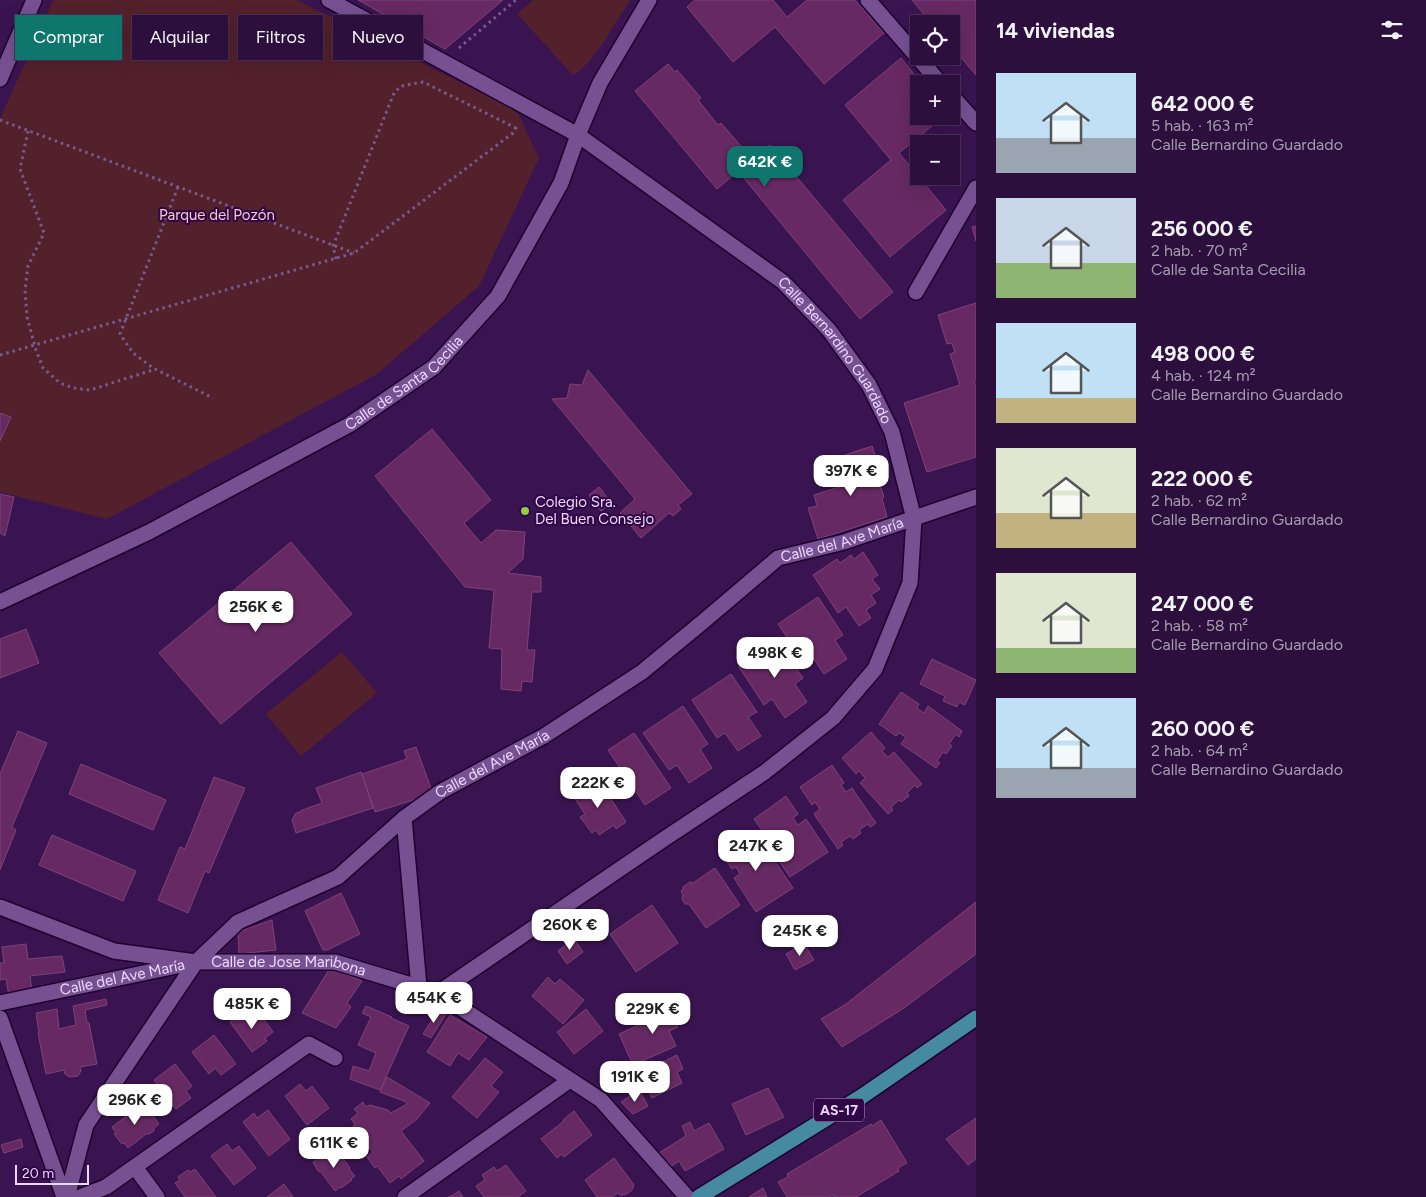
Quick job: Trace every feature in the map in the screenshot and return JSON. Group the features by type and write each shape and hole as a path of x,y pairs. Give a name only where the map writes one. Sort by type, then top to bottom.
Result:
{"main road":[{"name":"AS-17","path":"700,1197 862,1097 976,1018"}],"street":[{"path":"0,79 34,0"},
{"name":"Calle Bernardino Guardado","path":"329,0 578,135 783,282 829,330 869,385 892,432 914,519 910,583 875,669 833,718 765,772 438,993"},
{"path":"868,0 933,75"},
{"name":"Calle de Santa Cecilia","path":"0,602 149,532 349,425 434,368 498,296 561,183 578,135 600,83 647,1"},
{"path":"960,105 976,123"},
{"path":"916,292 976,188"},
{"name":"Calle del Ave María","path":"0,1003 196,962 238,922 338,877 404,818 440,792 544,736 642,672 778,558 844,542 976,497"},
{"path":"404,818 420,987"},
{"name":"Calle de Jose Maribona","path":"0,907 114,952 196,962 335,962 438,993 601,1100 687,1197"},
{"path":"66,1197 86,1125 196,962"},
{"path":"0,1018 66,1197"},
{"path":"80,1197 106,1187 309,1044 335,1058"},
{"path":"405,1197 570,1080"},
{"path":"135,1167 157,1197"}],"path":[{"path":"442,62 516,0"},
{"path":"336,259 333,246 394,93 401,86 423,82 516,128"},
{"path":"0,356 354,253 513,133 527,108"},
{"path":"0,120 354,253"},
{"path":"28,131 20,169 44,233 28,266 25,290 27,317 43,368 60,383 74,388 90,390 156,369"},
{"path":"178,187 120,334 133,353 156,369 214,398"}],"green space":[{"name":"Parque del Pozón","path":"53,0 297,0 333,18 333,60 416,60 517,111 539,158 479,286 377,374 107,519 0,492 0,119 26,60 122,60 122,15 46,15"},
{"path":"533,0 630,0 597,52 589,62 573,75 517,14"},
{"path":"342,652 377,693 301,756 266,714"}],"building":[{"path":"358,0 503,0 445,49 423,37 423,15 385,15"},
{"path":"695,0 773,0 787,17 807,0 855,0 884,33 824,84 775,27 733,62 687,7"},
{"path":"912,0 976,0 976,75 960,56 960,15 924,15"},
{"path":"901,58 915,75 910,75 910,125 933,125 921,135 910,135 910,144 899,153 910,166 910,185 925,185 946,210 890,257 843,200 891,160 845,105"},
{"path":"668,64 675,72 677,70 701,98 698,100 718,125 721,123 746,152 743,155 749,162 770,145 893,292 860,319 738,171 717,189 635,91"},
{"path":"976,226 976,241 972,227"},
{"path":"976,303 976,380 974,380 976,387 976,457 927,472 904,403 960,385 950,354 955,352 952,343 947,344 938,315"},
{"path":"588,370 692,494 678,505 681,509 673,516 669,513 641,538 620,513 635,499 552,399 567,398 570,384 582,385"},
{"path":"0,413 11,417 0,441"},
{"path":"432,429 491,500 464,523 481,543 496,530 525,532 523,559 508,573 541,577 541,592 532,592 527,650 535,650 532,682 522,681 521,691 501,689 502,649 489,648 494,590 465,587 375,476"},
{"path":"872,446 877,461 875,462 880,477 878,478 884,497 882,498 887,517 818,539 808,508 817,506 814,495 842,486 836,467 848,464 845,455"},
{"path":"599,487 611,503 601,511 589,495"},
{"path":"0,494 14,497 5,536 0,533"},
{"path":"291,542 352,614 221,724 159,653"},
{"path":"863,552 878,575 872,579 880,589 871,595 876,603 866,610 871,618 859,626 846,607 838,613 813,575 837,559 840,563 851,555 854,559"},
{"path":"818,597 843,635 835,640 847,659 824,674 812,656 803,661 778,624"},
{"path":"26,629 39,663 0,678 0,639"},
{"path":"778,641 803,678 795,684 807,702 785,718 772,699 764,705 739,667"},
{"path":"932,659 976,680 965,705 959,702 957,707 943,701 945,696 920,684"},
{"path":"731,674 757,712 748,717 761,736 738,751 725,733 717,738 692,700"},
{"path":"901,692 919,704 917,708 924,713 928,706 962,731 959,737 956,734 949,744 952,746 946,754 943,752 937,761 940,763 936,768 901,744 906,737 899,733 896,736 879,724"},
{"path":"683,706 708,744 700,749 712,768 689,783 677,765 669,770 643,733"},
{"path":"18,731 47,743 12,827 16,830 0,870 0,774"},
{"path":"871,732 885,748 882,751 888,757 894,752 922,784 917,788 915,785 907,793 909,796 901,802 899,800 891,807 893,810 888,814 860,783 865,778 859,771 856,774 842,758"},
{"path":"634,733 671,788 645,805 608,750"},
{"path":"416,747 433,794 375,812 362,774 407,759 404,751"},
{"path":"81,764 166,800 153,830 69,794"},
{"path":"832,765 844,783 841,785 846,792 852,788 876,823 870,827 868,824 859,830 861,833 853,839 850,836 841,842 843,845 838,849 814,814 820,809 815,802 812,805 800,787"},
{"path":"361,772 373,808 296,833 292,820 296,813 322,803 316,788"},
{"path":"214,777 245,788 209,873 205,871 188,913 158,900 180,847 185,849"},
{"path":"598,779 626,822 616,829 614,825 599,835 596,830 592,833 580,817 585,814 573,796"},
{"path":"786,796 798,814 793,818 798,825 806,819 828,852 790,877 768,845 776,840 771,833 766,836 754,819"},
{"path":"749,831 761,849 757,852 762,859 770,854 793,888 756,912 734,878 740,874 736,867 732,869 720,851"},
{"path":"52,835 136,871 123,901 39,865"},
{"path":"715,868 740,905 706,928 689,904 685,904 681,891 690,882 693,883"},
{"path":"341,893 360,934 327,950 323,950 305,911"},
{"path":"976,902 976,954 904,1008 842,1047 821,1019 846,1004"},
{"path":"652,905 678,943 636,972 610,934"},
{"path":"272,920 276,950 239,954 238,932"},
{"path":"574,939 583,952 567,964 558,951"},
{"path":"26,944 28,959 62,956 65,972 30,976 32,992 9,996 6,979 0,980 0,963 4,963 2,947"},
{"path":"804,944 814,960 795,970 786,954"},
{"path":"330,968 362,981 347,1003 351,1007 336,1028 302,1013"},
{"path":"548,977 555,984 560,979 584,1000 563,1024 532,996"},
{"path":"106,999 107,1005 85,1010 97,1064 80,1067 81,1071 78,1076 70,1077 65,1074 64,1070 46,1074 36,1013 57,1009 59,1029 76,1025 73,1006"},
{"path":"684,1004 690,1015 676,1022 678,1027 669,1031 676,1046 633,1065 619,1034"},
{"path":"366,1006 409,1026 380,1090 350,1079 353,1066 369,1071 376,1053 358,1045 371,1017 362,1013"},
{"path":"586,1009 603,1031 574,1054 557,1032"},
{"path":"438,1010 446,1014 431,1038 423,1034"},
{"path":"245,1012 249,1012 254,1019 260,1014 273,1032 265,1038 267,1041 252,1052 230,1022"},
{"path":"450,1015 487,1037 469,1060 458,1053 450,1066 427,1052"},
{"path":"214,1035 236,1064 221,1075 215,1068 209,1074 192,1052"},
{"path":"677,1055 683,1069 677,1072 682,1083 652,1098 640,1073"},
{"path":"485,1058 503,1072 491,1086 499,1092 477,1118 452,1097"},
{"path":"175,1064 192,1086 186,1091 191,1098 176,1109 154,1080"},
{"path":"387,1077 430,1103 417,1119 401,1131 424,1161 401,1179 399,1176 390,1183 377,1166 375,1168 367,1157 373,1152 353,1126 355,1124 351,1119 358,1113 354,1109 363,1102 366,1107 370,1105 388,1110 391,1113 407,1104 404,1101 380,1092"},
{"path":"300,1084 306,1091 312,1086 329,1108 307,1125 285,1096"},
{"path":"768,1088 784,1117 746,1135 732,1104"},
{"path":"639,1090 648,1106 633,1114 621,1102"},
{"path":"144,1103 159,1124 154,1128 154,1131 146,1134 128,1148 114,1134 116,1133 112,1127"},
{"path":"268,1110 290,1139 269,1156 243,1122 254,1113 257,1118"},
{"path":"574,1111 592,1135 564,1157 562,1154 557,1158 541,1139"},
{"path":"976,1118 976,1159 968,1165 946,1139"},
{"path":"881,1120 907,1163 898,1168 899,1171 856,1197 834,1197 833,1195 829,1197 787,1197 778,1182 788,1177 787,1174 871,1124 872,1126"},
{"path":"690,1122 694,1131 709,1123 724,1149 685,1171 679,1161 672,1166 659,1153 686,1136 682,1126"},
{"path":"21,1139 23,1147 4,1153 1,1145"},
{"path":"227,1144 232,1151 239,1146 256,1168 234,1185 211,1156"},
{"path":"334,1146 355,1176 335,1191 313,1162"},
{"path":"614,1158 634,1185 632,1190 621,1196 618,1193 612,1197 597,1197 585,1180"},
{"path":"506,1165 526,1191 518,1197 484,1197 476,1186 485,1180 482,1175 494,1167 497,1171"},
{"path":"195,1169 216,1197 185,1197 175,1183 180,1180 178,1177 188,1170 190,1172"},
{"path":"284,1184 293,1197 267,1197"},
{"path":"763,1188 767,1197 749,1197"},
{"path":"459,1191 463,1197 448,1197 453,1195"}],"place":[{"name":"Colegio Sra. Del Buen Consejo","path":"525,511"}]}
